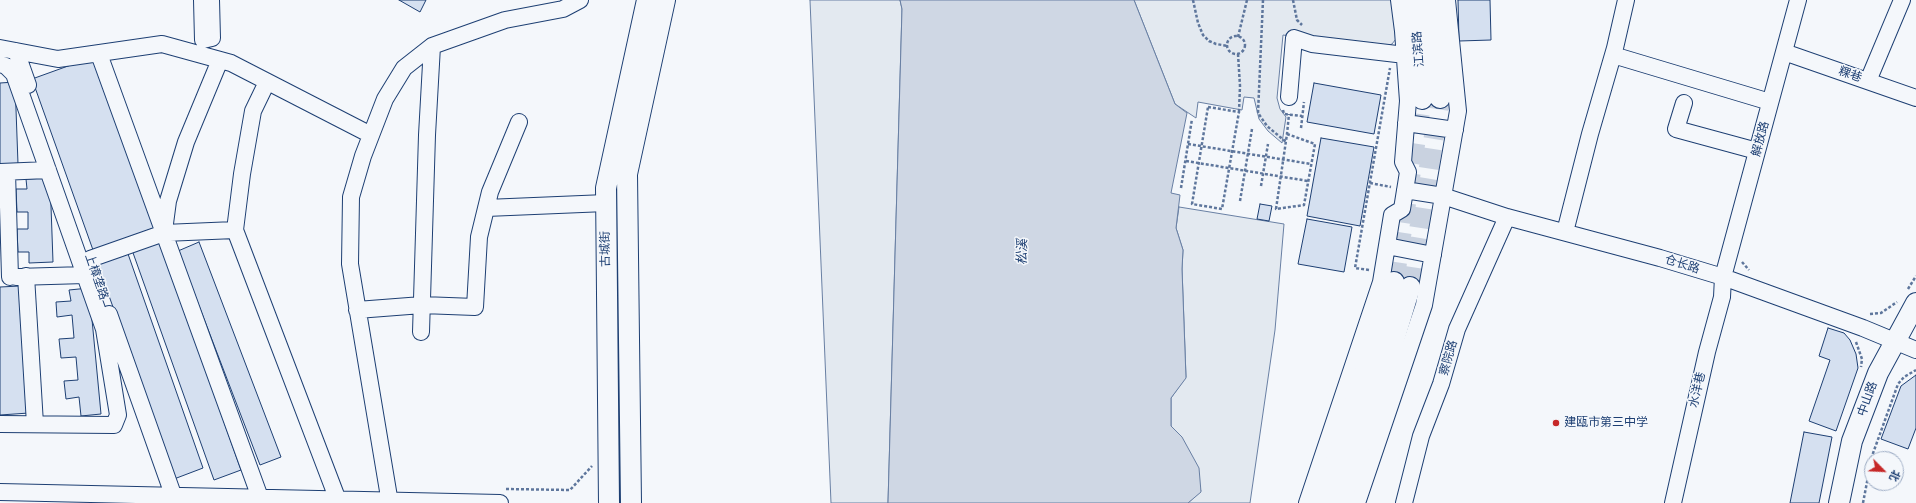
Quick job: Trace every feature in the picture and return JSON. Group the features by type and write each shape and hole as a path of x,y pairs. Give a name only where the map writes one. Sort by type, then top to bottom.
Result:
{"main road":[{"name":"古城街","path":"609,503 606,188 647,0"},
{"name":"古城街","path":"631,503 627,174 665,0"},
{"name":"江滨路","path":"1414,0 1420,52 1431,98 1432,0"},
{"path":"1322,503 1396,280"},
{"path":"1340,503 1384,373 1396,280"},
{"name":"中山路","path":"1853,503 1864,447 1890,377 1909,339 1907,298"},
{"name":"中山路","path":"1838,503 1852,441 1878,373 1909,339"}],"street":[{"path":"202,0 207,39 211,0"},
{"path":"390,502 350,264 351,197 363,156 385,99 404,68 432,46 506,20 563,9 580,0"},
{"path":"1307,503 1381,282 1396,280 1387,246 1392,215 1402,209 1408,172 1403,162 1408,101 1399,0"},
{"path":"1357,503 1424,305 1433,255 1458,111 1447,0"},
{"path":"1565,232 1590,134 1613,55 1626,0"},
{"name":"解放路","path":"1725,273 1798,0"},
{"path":"1868,81 1902,0"},
{"path":"1296,99 1294,38 1312,44 1405,55"},
{"path":"0,48 58,59 162,44 231,63 371,135"},
{"path":"421,332 427,135 432,46"},
{"name":"上樟垄路","path":"16,51 175,499"},
{"name":"粿巷","path":"1784,52 1916,98"},
{"path":"99,54 261,500"},
{"path":"1613,55 1770,102"},
{"path":"164,233 168,201 186,142 220,60"},
{"path":"0,64 6,66 14,74 104,329 118,415 114,425 0,424"},
{"path":"267,82 253,111 242,174 235,230 339,501"},
{"path":"1684,103 1676,129 1757,151"},
{"path":"357,310 422,305 475,307 479,237 490,192 519,122"},
{"path":"1406,122 1455,130"},
{"path":"35,424 12,277 3,172 48,170"},
{"name":"仓长路","path":"1405,190 1443,196 1507,217 1725,273 1909,339"},
{"path":"486,208 606,204"},
{"name":"察院路","path":"1404,503 1421,436 1442,384 1457,329 1507,217"},
{"path":"90,259 164,233 235,230"},
{"path":"1387,246 1433,255"},
{"name":"水洋巷","path":"1673,503 1707,352 1722,297 1725,273"},
{"path":"12,277 85,275"},
{"path":"0,492 175,499 390,502 499,496"}],"path":[{"path":"1193,0 1198,23 1203,35 1209,41 1228,46"},
{"path":"1238,37 1246,0"},
{"path":"1263,0 1258,113 1267,126 1286,142"},
{"path":"1294,0 1297,20 1307,30"},
{"path":"1228,46 1232,38 1238,37 1243,40 1245,46 1238,54"},
{"path":"1228,46 1230,51 1238,54"},
{"path":"1238,54 1240,80 1239,112 1222,209 1192,204 1208,107 1239,112"},
{"path":"1390,66 1355,268 1396,280"},
{"path":"1296,99 1302,116 1301,128"},
{"path":"1288,134 1315,144 1304,205 1276,209 1288,134 1289,114"},
{"path":"1296,115 1302,116"},
{"path":"1182,188 1192,119"},
{"path":"1240,201 1252,129"},
{"path":"1188,144 1311,164"},
{"path":"1260,186 1268,144"},
{"path":"1186,161 1308,181"},
{"path":"1370,183 1405,190"},
{"path":"1740,257 1742,264 1753,272"},
{"path":"1866,314 1881,313 1907,298 1916,276"},
{"path":"1855,340 1862,359 1861,370"},
{"path":"1863,503 1872,456 1898,384 1904,377 1916,370"},
{"path":"499,496 570,490 595,463"}],"shaded area":[{"path":"810,0 900,0 902,9 888,503 831,503"},
{"path":"1134,0 1396,0 1399,35 1392,44 1381,49 1283,35 1277,98 1280,109 1286,117 1282,143 1268,131 1259,119 1254,98 1244,97 1242,110 1198,102 1196,118 1175,104"},
{"path":"1179,207 1284,224 1275,330 1250,503 1188,503 1201,491 1171,426 1171,398 1186,377 1182,269 1183,250 1176,228"}],"water":[{"name":"松溪","path":"900,0 1134,0 1175,104 1187,113 1171,193 1180,195 1176,228 1183,250 1182,269 1186,378 1171,398 1171,426 1182,437 1199,468 1201,492 1188,503 888,503 902,9"}],"building":[{"path":"399,0 426,0 420,12"},
{"path":"1458,0 1490,0 1491,40 1459,41"},
{"path":"93,57 154,228 93,250 32,79"},
{"path":"15,82 18,164 0,165 0,83"},
{"path":"1314,83 1381,95 1374,134 1307,122"},
{"path":"1321,138 1374,147 1360,226 1307,216"},
{"path":"50,178 53,262 29,263 29,252 18,252 17,229 28,229 28,212 17,212 16,189 27,189 26,179"},
{"path":"1260,204 1272,206 1269,221 1257,219"},
{"path":"1307,219 1352,227 1344,272 1298,264"},
{"path":"160,241 241,470 214,480 132,250"},
{"path":"199,242 281,457 260,465 178,251"},
{"path":"127,251 203,468 174,479 97,262"},
{"path":"20,286 29,413 0,415 0,287"},
{"path":"89,288 101,414 81,416 79,397 66,399 64,381 78,380 76,357 61,358 59,339 74,338 72,315 57,317 56,302 71,301 69,290"},
{"path":"1828,328 1844,333 1850,340 1856,354 1858,368 1836,431 1809,421 1830,360 1819,356"},
{"path":"1916,375 1916,428 1908,449 1881,439 1901,386"},
{"path":"1804,432 1832,437 1819,503 1790,503"}],"tunnel":[{"path":"1410,287 1440,98"},
{"path":"1394,282 1422,99"}],"place":[{"name":"建瓯市第三中学","path":"1556,423"}]}
